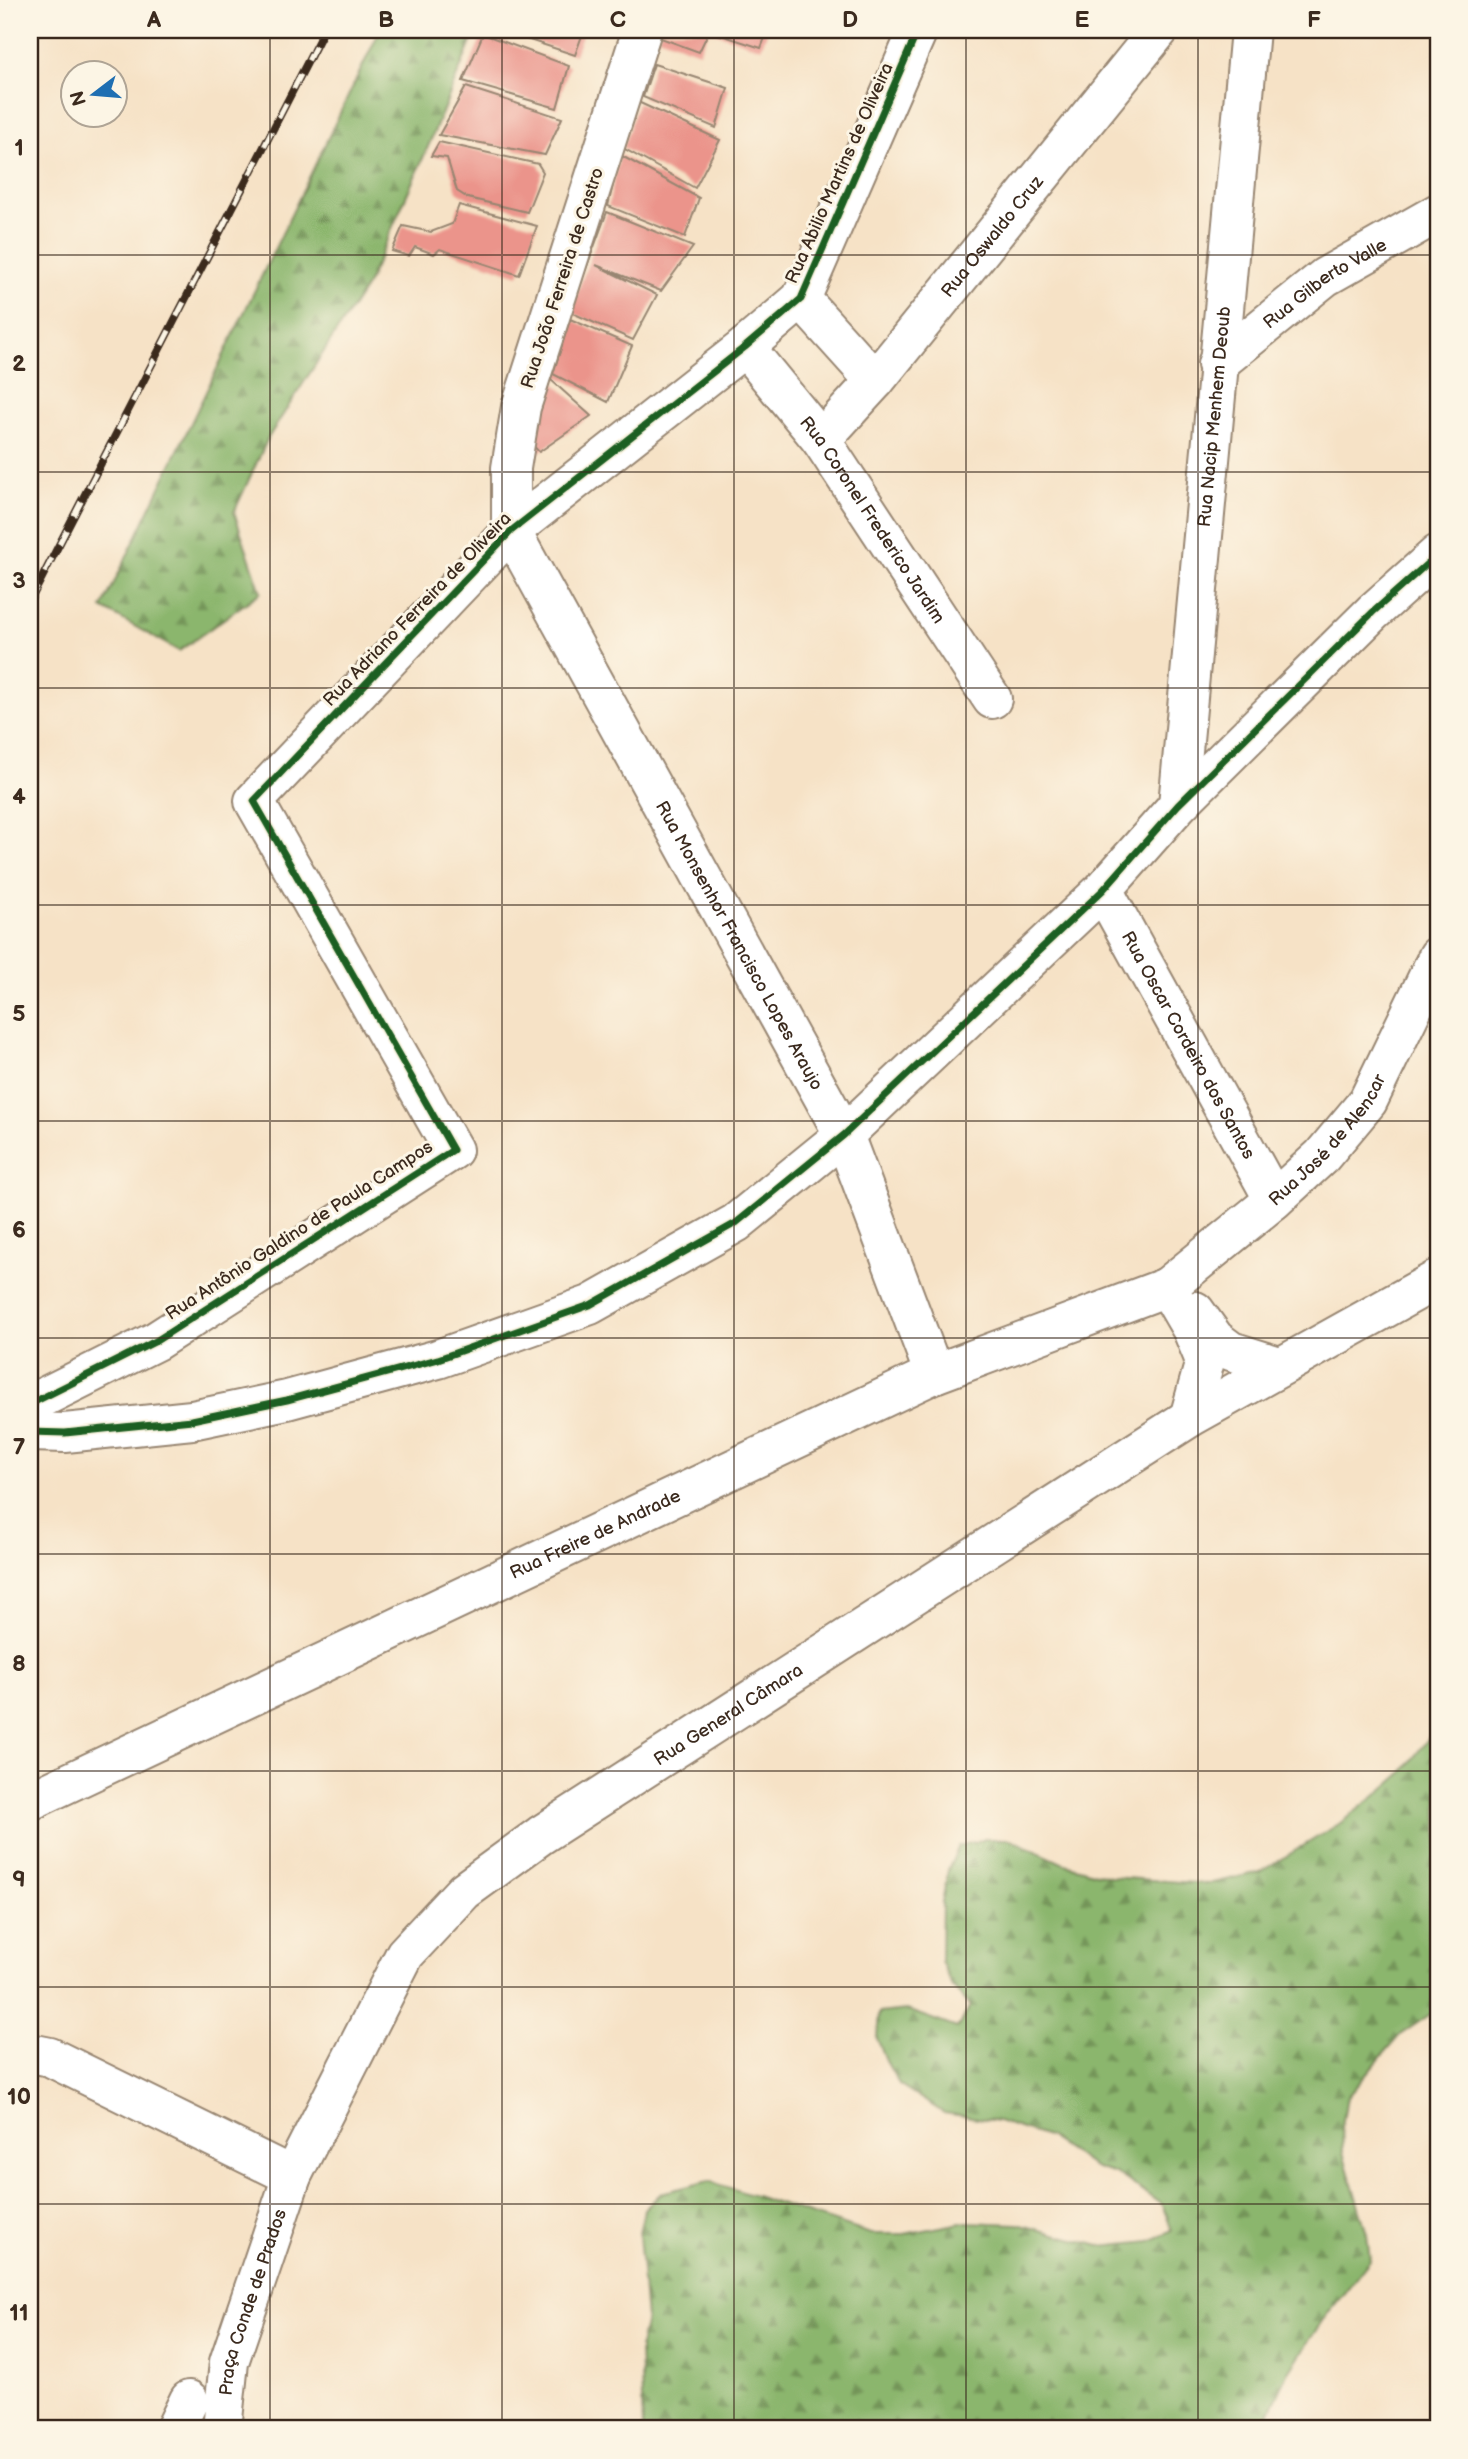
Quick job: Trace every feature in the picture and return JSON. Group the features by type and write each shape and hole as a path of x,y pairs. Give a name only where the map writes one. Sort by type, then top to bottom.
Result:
{"street":[{"name":"Rua João Ferreira de Castro","path":"511,531 511,468 521,407 642,30"},
{"name":"Rua Abilio Martins de Oliveira","path":"745,347 801,299 918,30"},
{"name":"Rua Oswaldo Cruz","path":"821,440 875,381 1159,30"},
{"name":"Rua Nacip Menhem Deoub","path":"1178,805 1250,30"},
{"name":"Rua Gilberto Valle","path":"1217,364 1325,277 1438,213"},
{"path":"801,299 875,381"},
{"name":"Rua Adriano Ferreira de Oliveira","path":"254,801 511,531 745,347"},
{"name":"Rua Coronel Frederico Jardim","path":"745,347 821,440 992,699"},
{"name":"Rua Monsenhor Francisco Lopes Araujo","path":"511,531 844,1135 934,1374"},
{"path":"30,1432 65,1433 192,1420 287,1399 438,1359 590,1305 736,1223 844,1135 1103,890 1178,805 1373,612 1438,554"},
{"name":"Rua Antônio Galdino de Paula Campos","path":"30,1404 156,1341 453,1150 254,801"},
{"name":"Rua Oscar Cordeiro dos Santos","path":"1103,890 1274,1200"},
{"name":"Rua José de Alencar","path":"1167,1287 1274,1200 1322,1156 1368,1101 1438,956"},
{"name":"Rua General Câmara","path":"292,2176 405,1954 464,1891 553,1827 1189,1418 1438,1279"},
{"path":"1167,1287 1192,1306 1215,1339 1231,1351 1279,1366"},
{"path":"1167,1287 1192,1330 1205,1361 1189,1418"},
{"name":"Rua Freire de Andrade","path":"30,1801 934,1374 1167,1287"},
{"path":"30,2053 50,2057 292,2176"},
{"name":"Praça Conde de Prados","path":"222,2429 229,2362 292,2176"}],"green space":[{"path":"380,30 476,30 368,283 268,438 234,512 261,592 179,651 102,608"},
{"path":"1438,1726 1438,2009 1400,2035 1347,2097 1342,2126 1343,2153 1367,2234 1370,2260 1322,2321 1288,2373 1262,2429 643,2429 640,2346 646,2319 639,2234 644,2210 661,2193 709,2181 871,2234 904,2234 966,2222 1018,2224 1100,2246 1151,2241 1172,2230 1162,2205 1121,2176 1094,2167 1050,2138 998,2121 944,2113 899,2084 886,2061 877,2038 879,2013 907,2010 957,2028 971,2006 952,1987 941,1961 942,1902 948,1870 959,1846 985,1839 1010,1839 1062,1863 1110,1877 1208,1884 1260,1872 1339,1824 1379,1793 1401,1774"}],"building":[{"path":"499,30 584,30 575,55"},
{"path":"661,30 768,30 761,48 709,31 699,52 658,37"},
{"path":"483,34 569,66 557,108 463,81"},
{"path":"654,64 728,88 716,128 643,97"},
{"path":"466,87 562,118 545,155 439,135"},
{"path":"638,102 720,140 695,188 623,148"},
{"path":"439,142 538,164 543,172 527,212 468,198 457,191 447,158 431,156"},
{"path":"620,155 699,198 685,237 608,206"},
{"path":"459,205 537,226 519,275 440,249 434,254 415,247 409,256 392,251 403,226 431,232 452,224"},
{"path":"607,212 693,247 661,291 596,265 657,295 633,340 570,312"},
{"path":"570,319 632,346 608,402 553,374"},
{"path":"550,379 591,416 539,452 529,441"}],"railway":[{"path":"30,601 324,30"}],"cycle path":[{"path":"30,1404 156,1341 453,1150 254,801 511,531 745,347 801,299 918,30"},
{"path":"30,1432 65,1433 192,1420 287,1400 438,1359 590,1305 736,1223 844,1135 1103,890 1178,805 1373,612 1438,554"}]}
